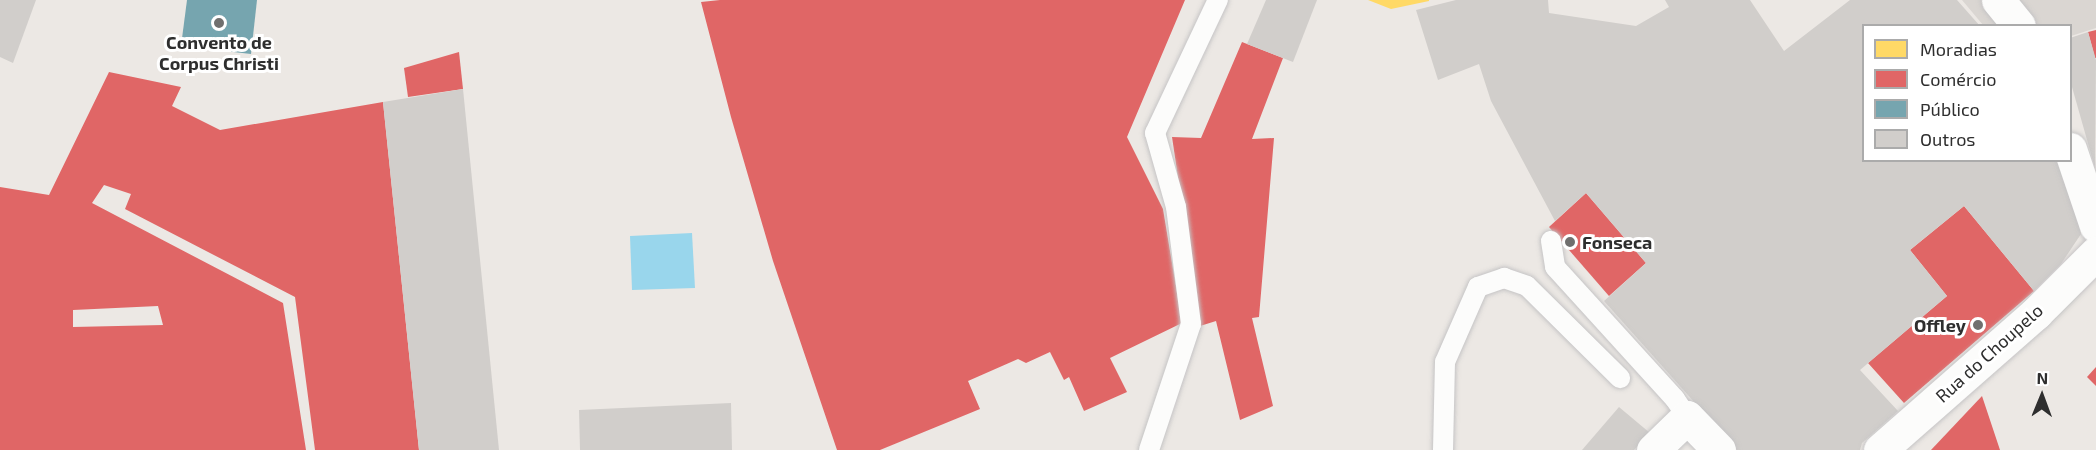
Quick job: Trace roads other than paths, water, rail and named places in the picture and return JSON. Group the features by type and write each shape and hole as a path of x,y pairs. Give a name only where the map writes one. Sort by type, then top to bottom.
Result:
{"street":[{"path":"1998,0 2017,24"},
{"path":"2072,155 2096,226"},
{"name":"Rua do Choupelo","path":"1880,450 2036,313 2096,253"},
{"path":"1653,450 1687,417 1719,450"}],"lane":[{"path":"1149,450 1191,324 1176,207 1155,132 1218,0"},
{"path":"1551,241 1555,267 1676,399 1687,417"},
{"path":"1443,450 1445,362 1478,287 1504,278 1527,286 1620,378"}],"water":[{"path":"692,233 695,288 632,290 630,236"}],"place":[{"name":"Convento de Corpus Christi","path":"219,23"},
{"name":"Fonseca","path":"1570,242"},
{"name":"Offley","path":"1978,325"}]}
